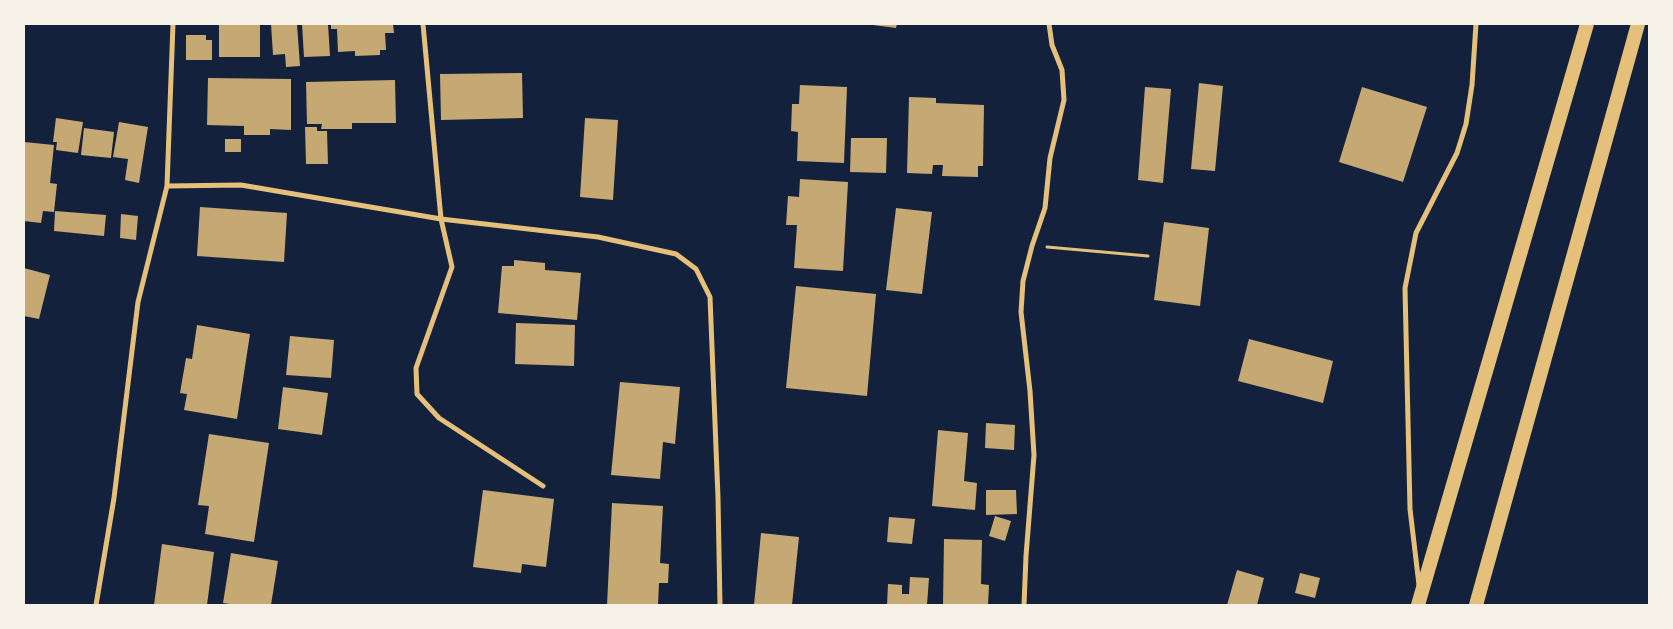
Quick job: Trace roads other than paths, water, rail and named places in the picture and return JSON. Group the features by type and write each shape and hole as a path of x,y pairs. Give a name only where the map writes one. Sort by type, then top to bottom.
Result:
{"highway":[{"path":"1419,600 1587,24"},
{"path":"1476,605 1638,24"}],"street":[{"path":"96,605 114,498 138,302 167,186 173,24"},
{"path":"423,24 441,219 452,267 416,368 417,394 439,418 544,486"},
{"path":"1024,605 1034,455 1030,391 1021,312 1023,281 1045,208 1050,158 1064,100 1062,70 1052,45 1049,24"},
{"path":"1419,600 1410,509 1410,437 1405,288 1416,233 1457,153 1466,124 1472,85 1476,24"},
{"path":"167,186 241,185 441,219 598,237 676,254 696,269 710,297 720,605"}]}
